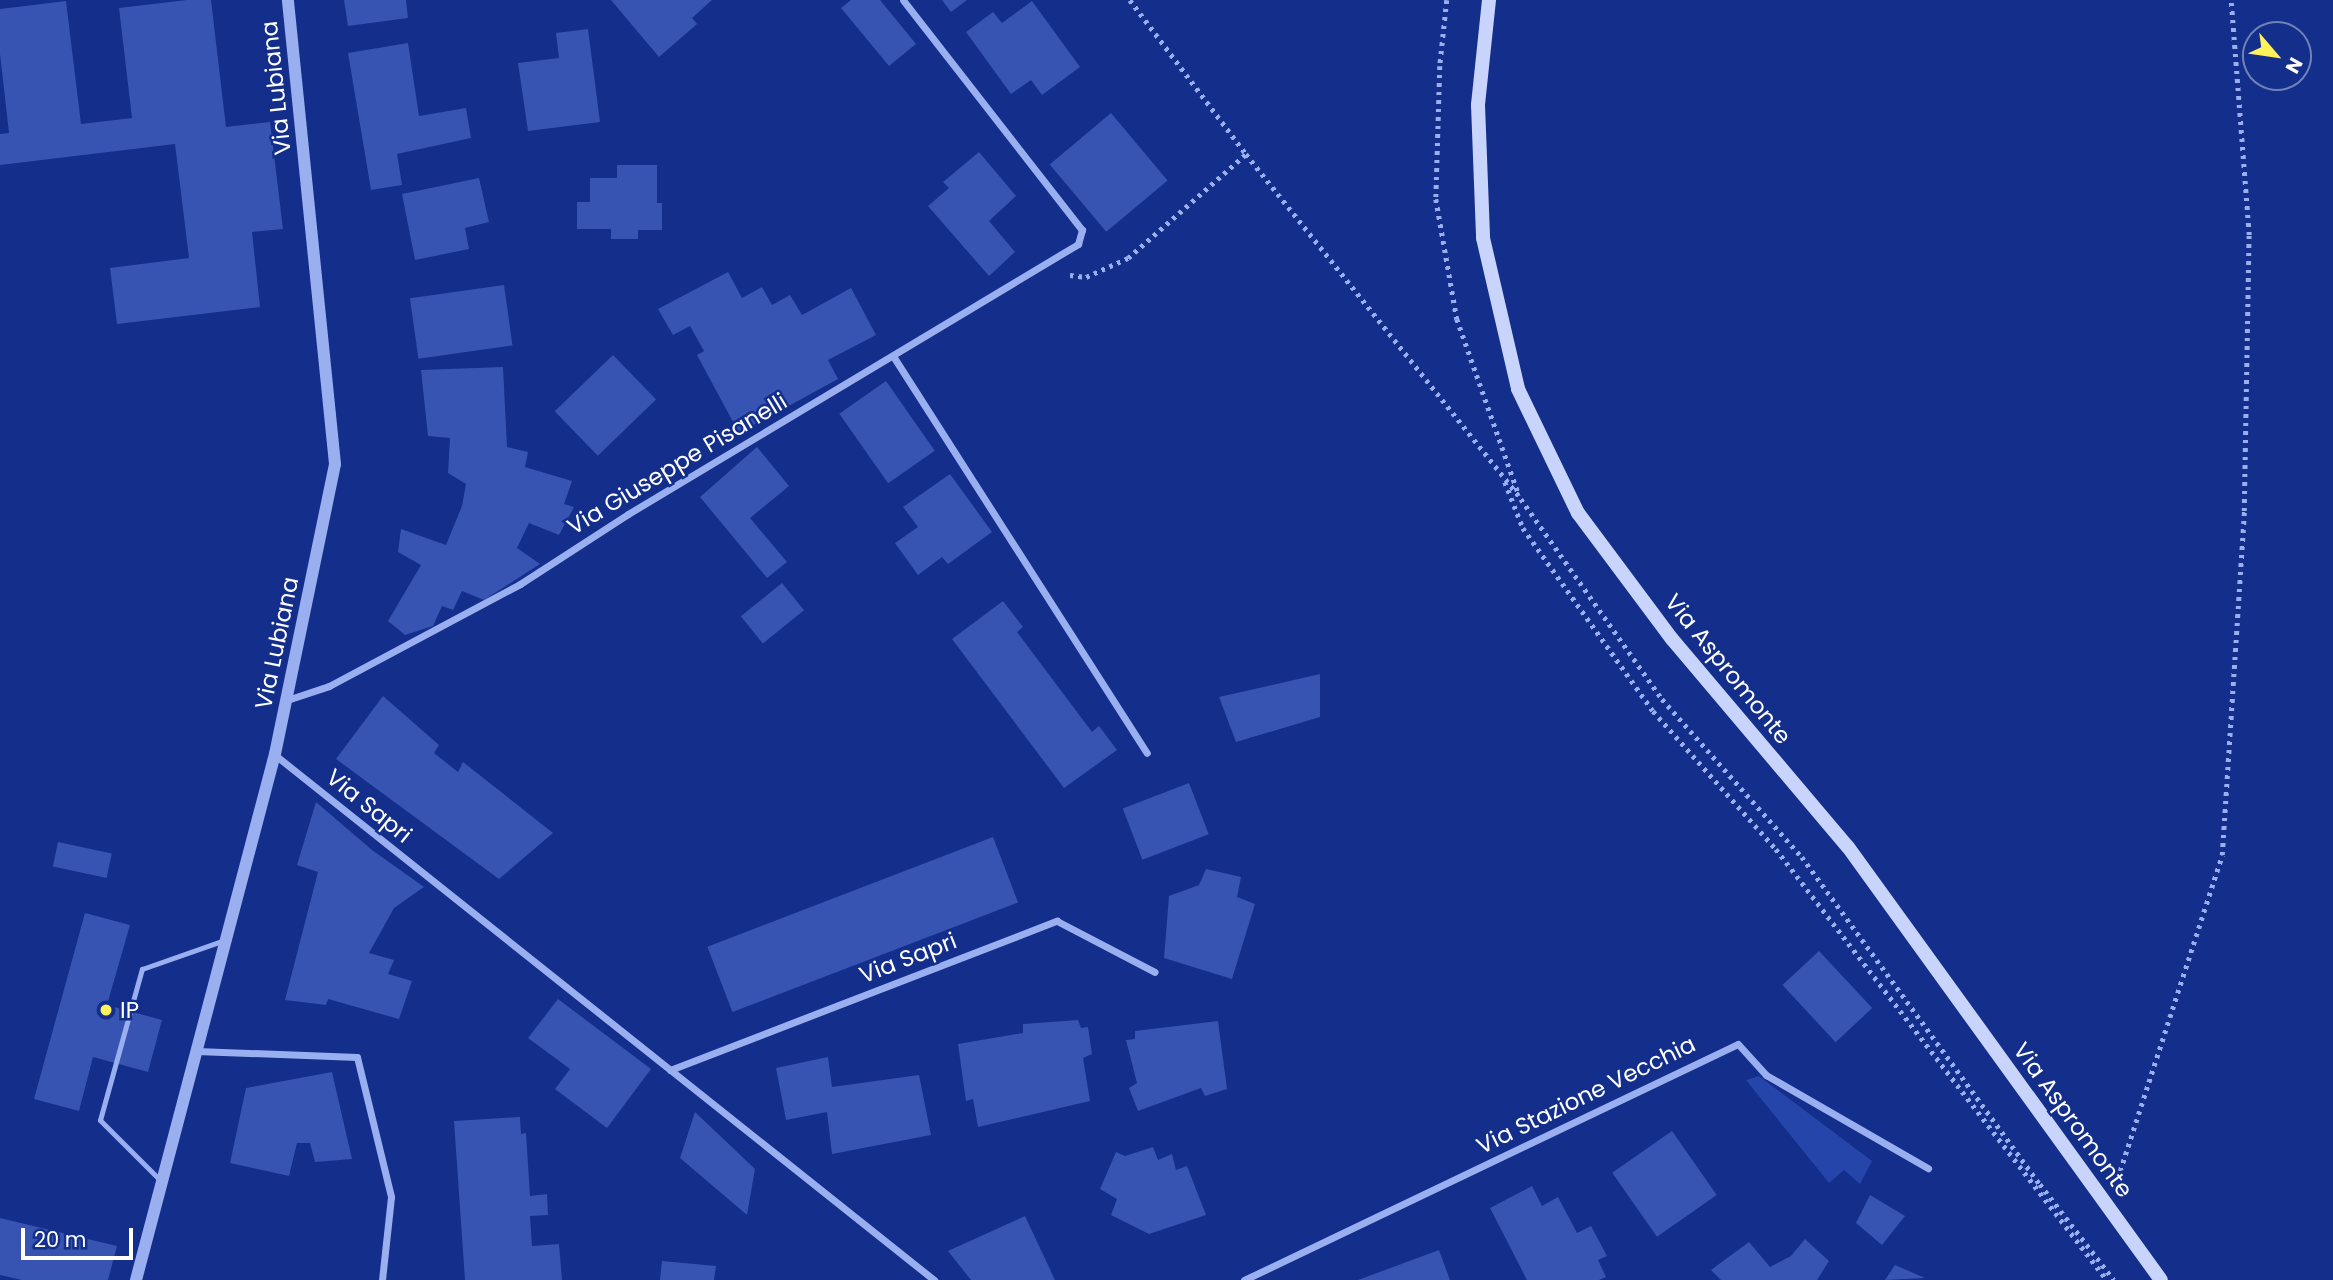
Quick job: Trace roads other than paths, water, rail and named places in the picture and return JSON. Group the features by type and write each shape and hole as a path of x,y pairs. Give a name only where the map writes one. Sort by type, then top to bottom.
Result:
{"main road":[{"name":"Via Aspromonte","path":"1489,0 1478,105 1482,238 1518,389 1578,513 1672,639 1847,847 2161,1280"}],"street":[{"name":"Via Lubiana","path":"135,1280 275,754 335,464 288,0"},
{"name":"Via Giuseppe Pisanelli","path":"288,699 328,686 520,584 628,514 1078,244 1082,230 904,0"},
{"path":"893,356 1146,753"},
{"name":"Via Sapri","path":"275,754 934,1280"},
{"name":"Via Sapri","path":"670,1070 1057,921 1155,972"},
{"name":"Via Stazione Vecchia","path":"1244,1280 1738,1044 1766,1075 1928,1168"},
{"path":"196,1051 357,1057 391,1197 382,1280"}],"lane":[{"path":"161,1181 100,1120 142,969 225,940"}],"place":[{"name":"IP","path":"106,1010"}]}
